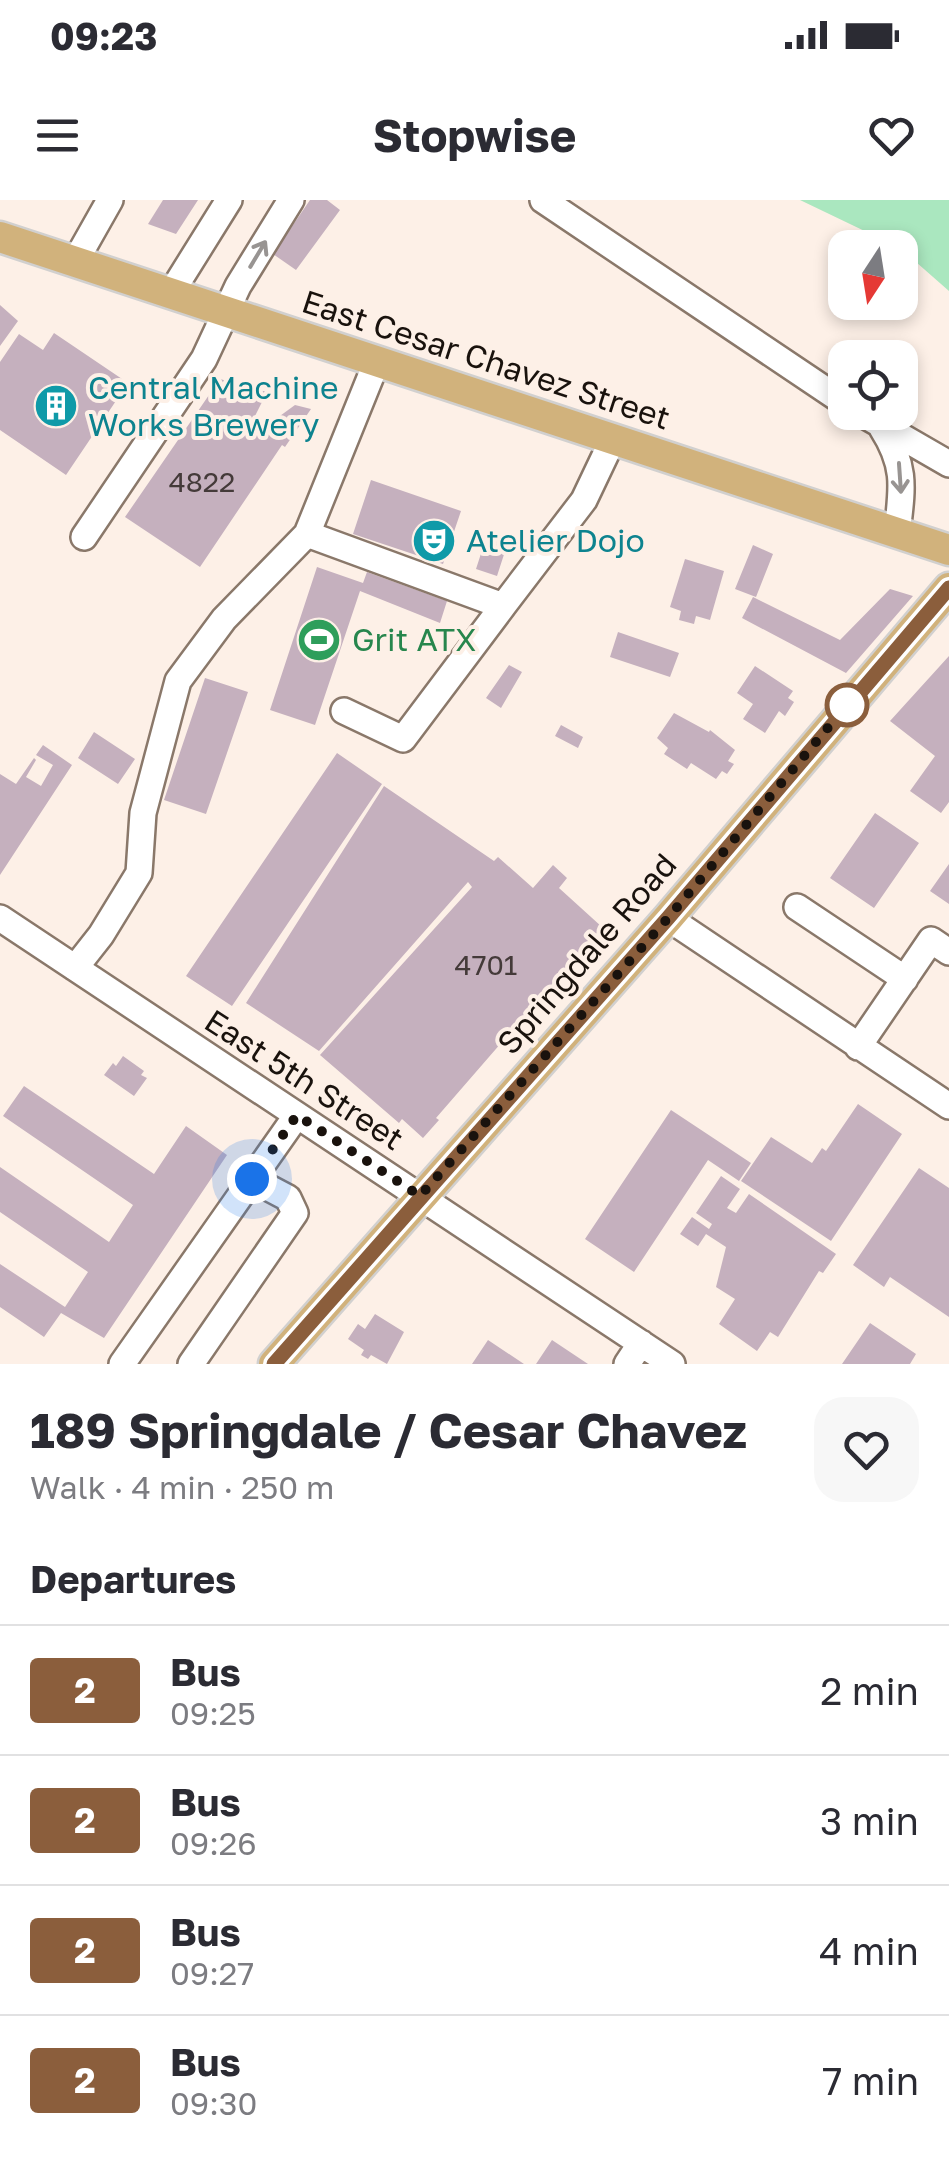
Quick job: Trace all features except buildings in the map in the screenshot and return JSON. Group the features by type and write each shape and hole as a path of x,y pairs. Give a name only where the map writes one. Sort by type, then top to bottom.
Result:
{"main road":[{"name":"East Cesar Chavez Street","path":"0,237 949,550"},
{"name":"Springdale Road","path":"274,1364 668,918 949,588"}],"street":[{"path":"75,262 110,200"},
{"path":"171,294 229,200"},
{"path":"84,538 204,360 226,310 291,200"},
{"path":"543,200 828,392"},
{"path":"75,968 101,935 139,872 142,813 178,681 224,619 307,534 377,362"},
{"path":"883,430 896,451 904,479 897,533"},
{"path":"886,430 949,464"},
{"path":"344,711 404,739 584,500 613,439"},
{"path":"307,534 503,606"},
{"path":"797,907 905,979"},
{"name":"East 5th Street","path":"0,918 420,1196 634,1354 672,1364"},
{"path":"668,918 949,1106"},
{"path":"858,1047 931,940 949,952"},
{"path":"122,1364 297,1115"},
{"path":"191,1364 294,1212 288,1198 252,1179"}],"green space":[{"path":"800,200 949,200 949,291 918,264 918,230 862,230"}],"bus line":[{"name":"2","path":"274,1364 668,918 949,588"}],"place":[{"name":"Central Machine Works Brewery","path":"56,406"},
{"name":"Atelier Dojo","path":"434,541"},
{"name":"Grit ATX","path":"319,640"}],"route":[{"path":"252,1179 297,1115 420,1196 668,918 847,705"}]}
